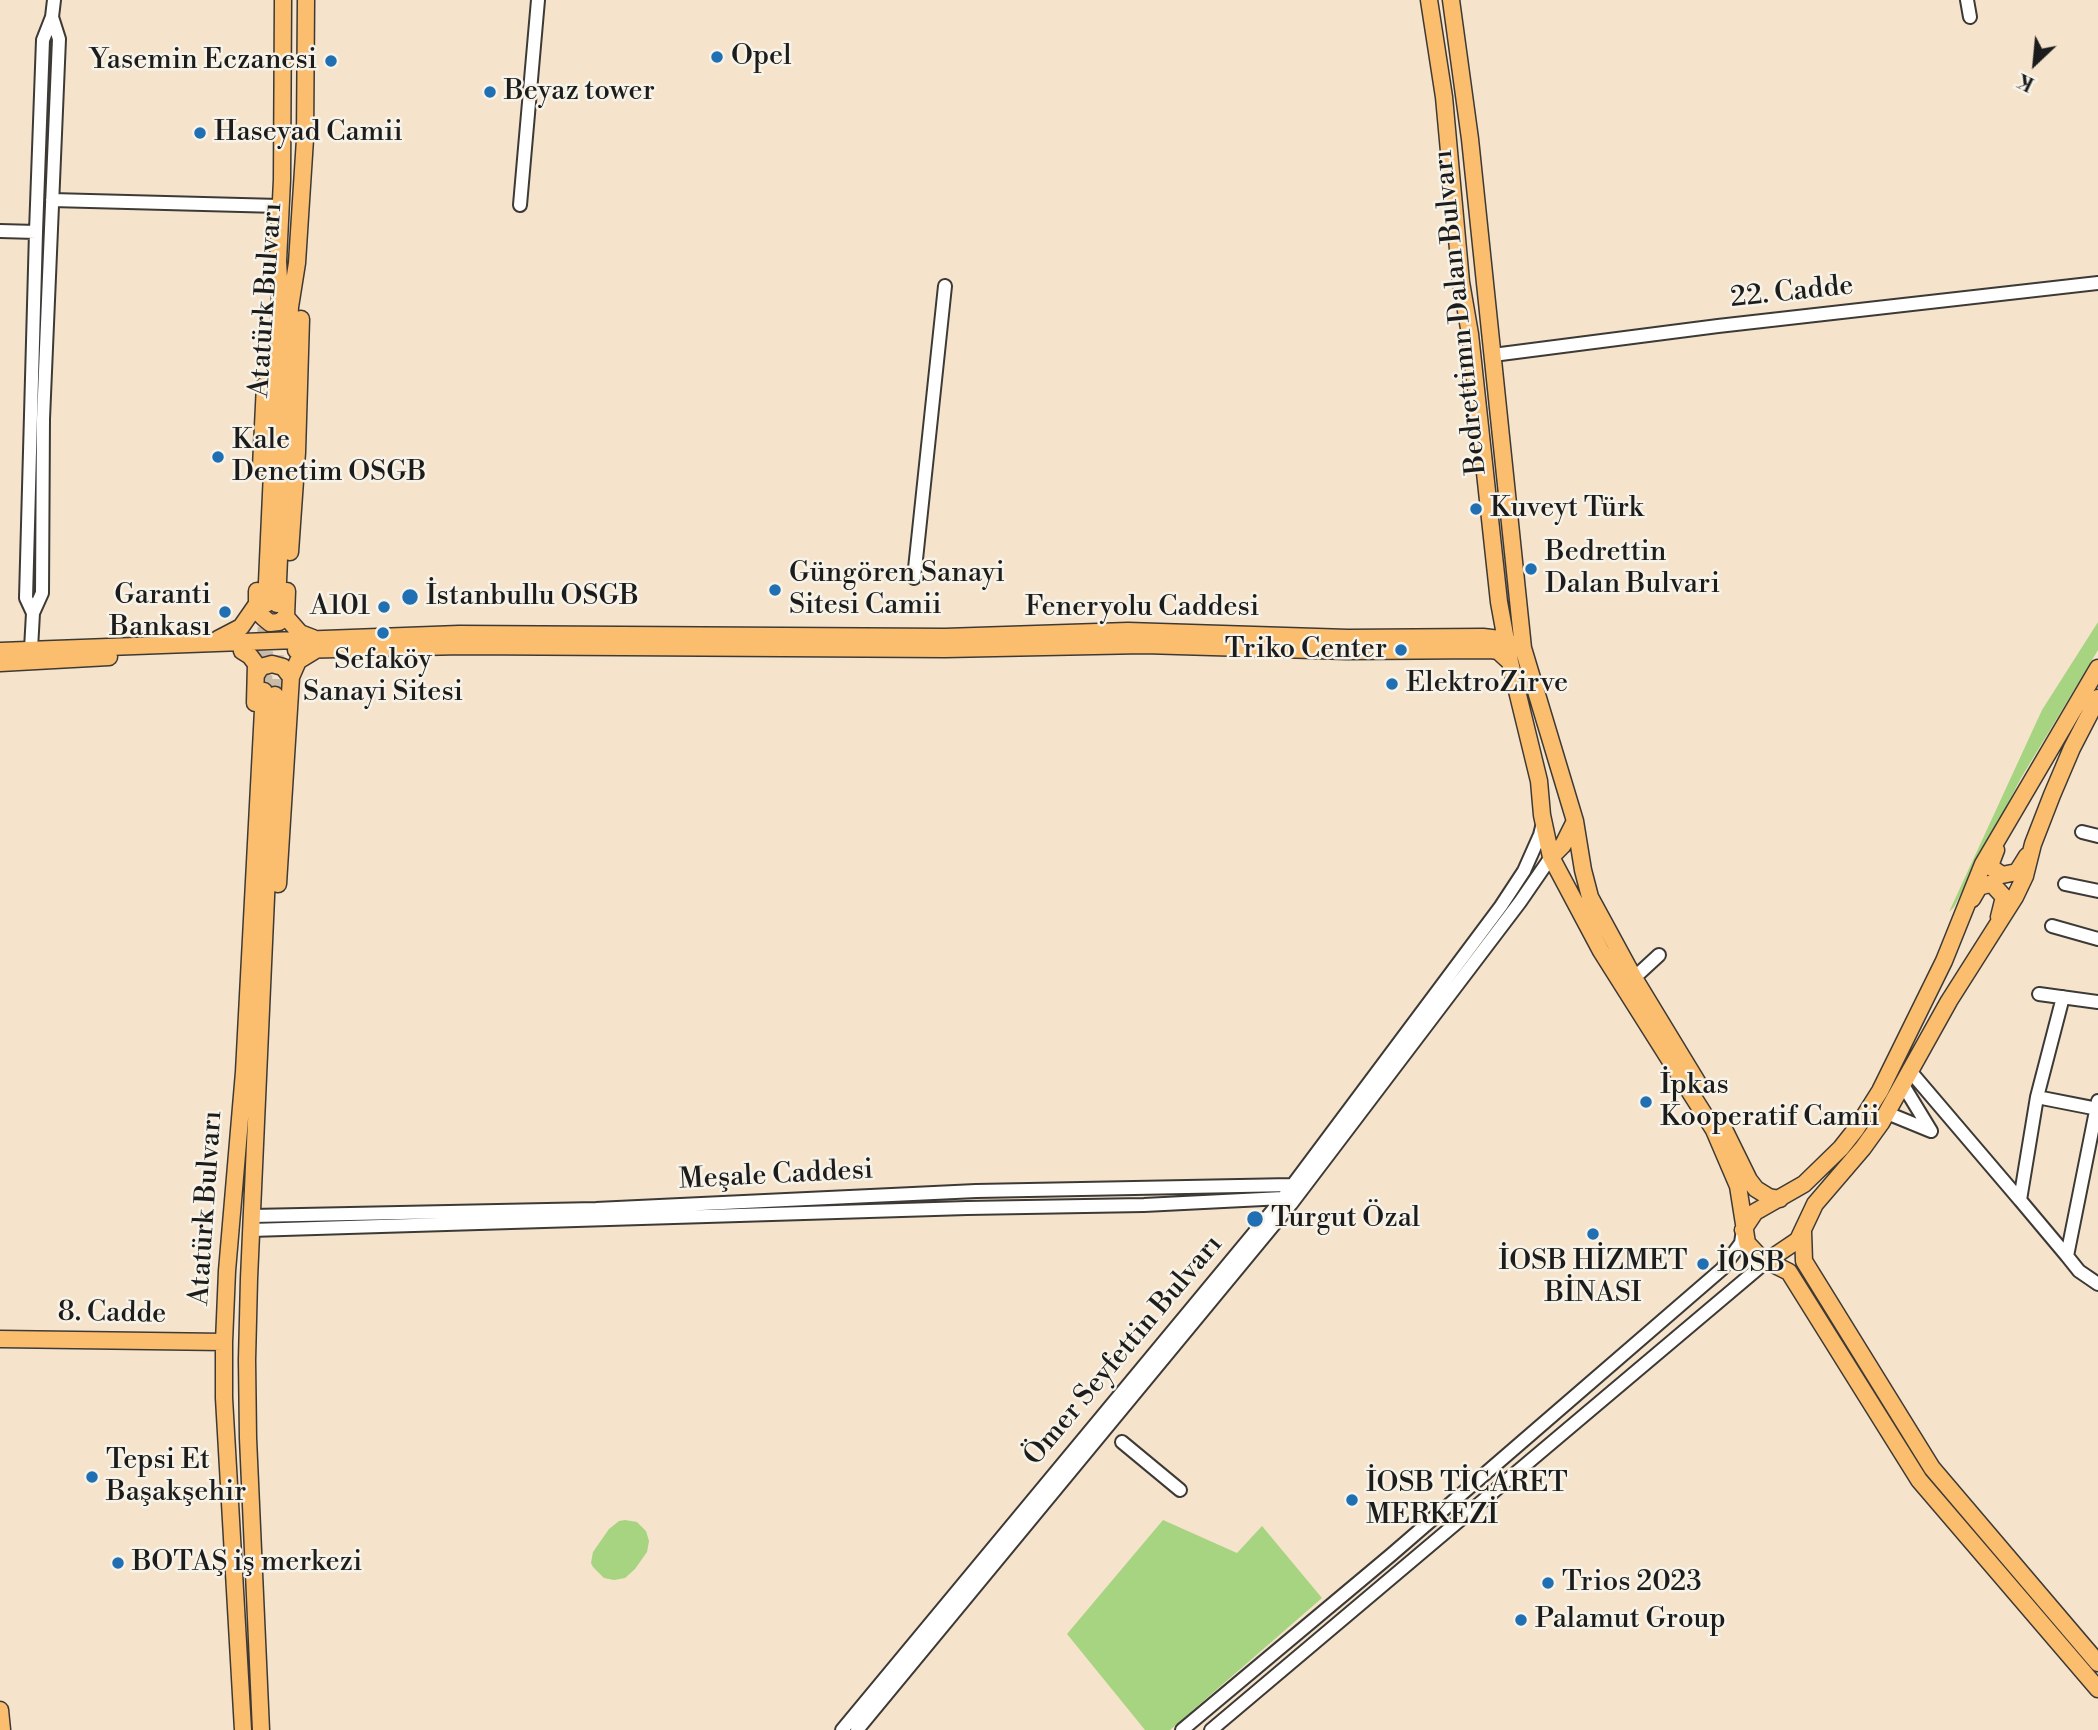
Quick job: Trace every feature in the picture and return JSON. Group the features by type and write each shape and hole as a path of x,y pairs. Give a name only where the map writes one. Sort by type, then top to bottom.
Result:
{"main road":[{"name":"Atatürk Bulvarı","path":"272,607 262,428 271,295 278,261 282,180 283,0"},
{"name":"Atatürk Bulvarı","path":"272,607 297,452 301,313 297,262 305,139 306,0"},
{"name":"Bedrettimn Dalan Bulvarı","path":"1429,0 1444,97 1461,282 1470,334 1499,602 1510,662 1540,789 1551,857 1601,951 1714,1130 1738,1186 1744,1230"},
{"name":"Bedrettimn Dalan Bulvarı","path":"1451,0 1462,66 1523,648 1575,821 1590,897 1634,978 1707,1098 1749,1180 1762,1193 1780,1199"},
{"path":"1479,636 1488,632 1500,615 1499,602"},
{"path":"213,642 272,607 316,644 298,661 291,677 271,981 261,1034"},
{"name":"Feneryolu Caddesi","path":"0,663 242,651 526,630 945,637 1128,631 1348,638 1479,636 1523,648"},
{"name":"Feneryolu Caddesi","path":"0,651 213,642 945,649 1144,645 1347,651 1491,650 1498,651 1510,662"},
{"path":"242,651 255,660 256,675 239,1015 244,1073"},
{"path":"256,675 261,667 272,664 283,667 291,677"},
{"path":"2098,668 2006,829 1983,864 1944,961 1880,1091 1841,1148 1804,1184 1755,1212 1744,1230 1750,1247 1767,1261 1789,1272 1919,1480 2098,1689"},
{"name":"Atatürk Bulvarı","path":"243,1730 224,1398 224,1342 269,693 261,1034 251,1223 247,1438 261,1730"},
{"path":"1767,1261 1798,1240 1815,1204 1863,1148 1887,1113 1949,1001 2021,886 2033,844 2072,748 2098,698"},
{"path":"1540,789 1546,794 1554,793 1560,785 1561,775"},
{"path":"1544,819 1548,812 1557,807 1566,807 1575,821 1563,845 1551,857"},
{"path":"2006,829 1991,863 1996,872 2003,875 2017,872 2033,844"},
{"path":"1965,912 1979,887 1989,884 1994,886 2001,892 2004,905 1995,929"},
{"path":"232,1213 251,1223"},
{"path":"1803,1231 1804,1261 1932,1468 2098,1663"},
{"name":"8. Cadde","path":"0,1339 224,1342"},
{"path":"0,1710 2,1730"}],"street":[{"path":"33,613 26,598 36,232 43,40 52,16 54,0"},
{"path":"520,205 538,0"},
{"path":"1967,0 1970,18"},
{"path":"31,649 33,613 42,593 43,419 59,39 52,16"},
{"path":"52,200 279,206"},
{"path":"0,231 36,232"},
{"name":"22. Cadde","path":"1493,355 1718,326 2098,283"},
{"path":"914,578 945,286"},
{"name":"Ömer Seyfettin Bulvarı","path":"857,1730 1287,1201 1502,906 1524,871 1544,819"},
{"path":"2082,832 2098,836"},
{"name":"Ömer Seyfettin Bulvarı","path":"1297,1187 1520,902 1551,857"},
{"path":"2065,884 2098,891"},
{"path":"2052,926 2098,939"},
{"path":"1634,978 1659,955"},
{"path":"2039,994 2098,1002"},
{"path":"2020,1200 2036,1097 2063,997"},
{"path":"1887,1113 1931,1131 1907,1078"},
{"path":"1907,1078 2020,1200 2079,1271 2098,1284"},
{"path":"2036,1097 2098,1106 2067,1256"},
{"name":"Meşale Caddesi","path":"251,1223 976,1191 1297,1187"},
{"name":"Ömer Seyfettin Bulvarı","path":"842,1730 1287,1201"},
{"name":"Meşale Caddesi","path":"251,1223 1287,1201"},
{"path":"1182,1730 1391,1555 1722,1269 1741,1243 1744,1230"},
{"path":"1211,1730 1767,1261"},
{"path":"1122,1442 1180,1490"}],"green space":[{"path":"2098,622 2098,650 2021,778 1949,912 2042,710"},
{"path":"625,1520 637,1522 646,1531 649,1541 647,1552 625,1578 604,1578 591,1563 593,1552 609,1529"},
{"path":"1163,1520 1237,1553 1262,1526 1322,1598 1170,1730 1145,1730 1067,1634"}],"tunnel":[{"path":"264,691 266,610"},
{"path":"275,695 277,610"}],"place":[{"name":"Opel","path":"717,57"},
{"name":"Yasemin Eczanesi","path":"331,61"},
{"name":"Beyaz tower","path":"490,92"},
{"name":"Haseyad Camii","path":"200,133"},
{"name":"Kale Denetim OSGB","path":"218,457"},
{"name":"Kuveyt Türk","path":"1476,509"},
{"name":"Bedrettin Dalan Bulvari","path":"1531,569"},
{"name":"Güngören Sanayi Sitesi Camii","path":"775,590"},
{"name":"İstanbullu OSGB","path":"410,597"},
{"name":"A101","path":"384,607"},
{"name":"Garanti Bankası","path":"225,612"},
{"name":"Sefaköy Sanayi Sitesi","path":"383,633"},
{"name":"Triko Center","path":"1401,650"},
{"name":"ElektroZirve","path":"1392,684"},
{"name":"İpkas Kooperatif Camii","path":"1646,1102"},
{"name":"Turgut Özal","path":"1255,1219"},
{"name":"İOSB HİZMET BİNASI","path":"1593,1234"},
{"name":"İOSB","path":"1703,1264"},
{"name":"Tepsi Et Başakşehir","path":"92,1477"},
{"name":"İOSB TİCARET MERKEZİ","path":"1352,1500"},
{"name":"BOTAŞ iş merkezi","path":"118,1563"},
{"name":"Trios 2023","path":"1548,1583"},
{"name":"Palamut Group","path":"1521,1620"}]}
